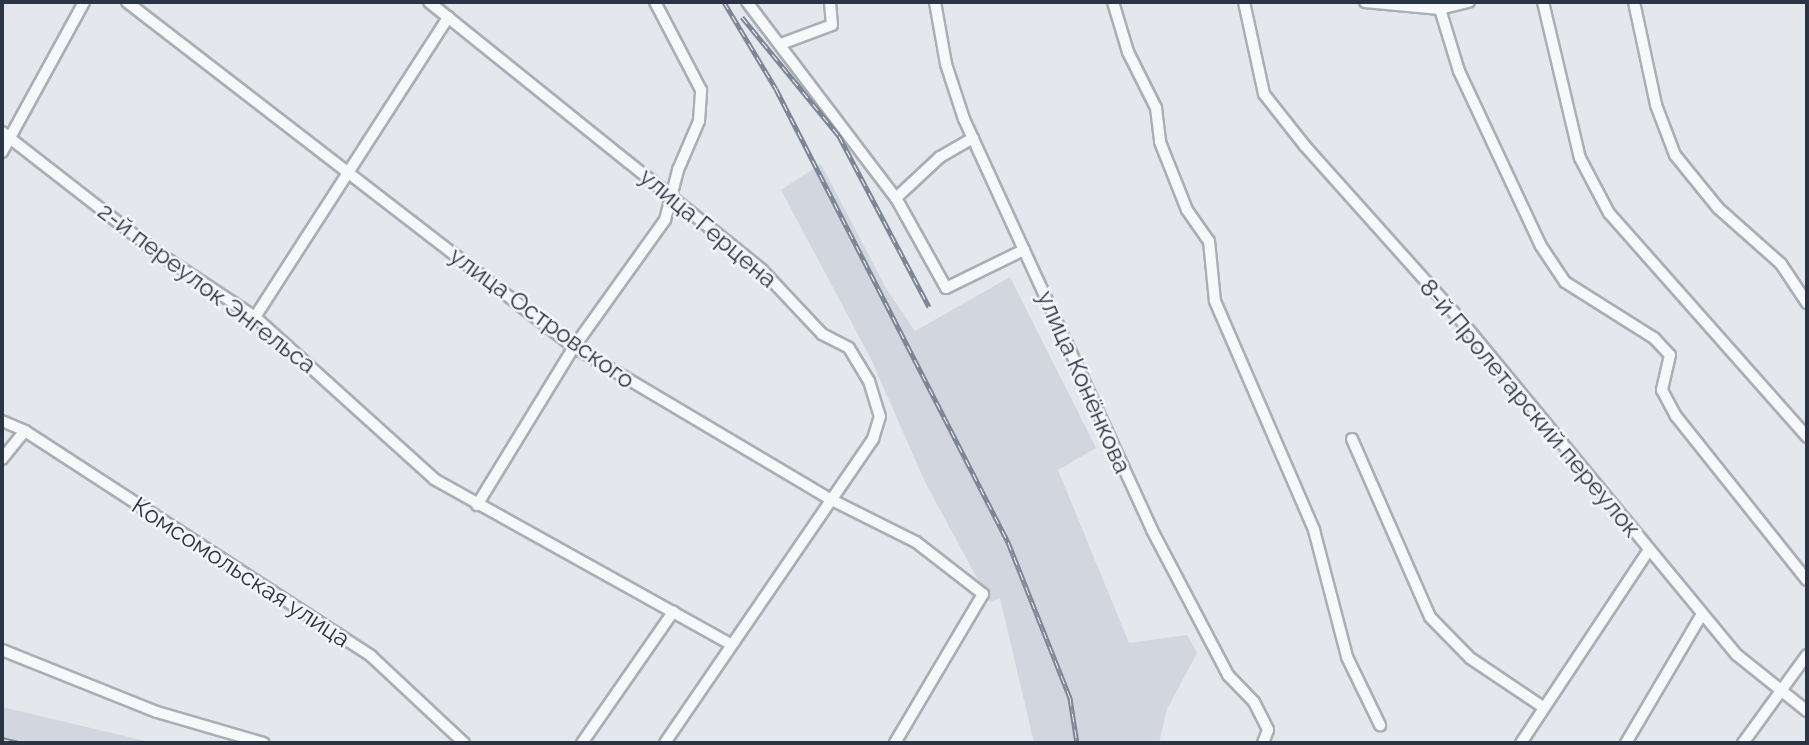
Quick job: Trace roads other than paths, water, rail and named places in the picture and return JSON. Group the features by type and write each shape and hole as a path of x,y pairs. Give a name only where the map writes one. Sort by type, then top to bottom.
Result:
{"street":[{"path":"2,152 6,135 84,2"},
{"name":"улица Островского","path":"127,2 574,347 830,499 916,542 983,594 895,743"},
{"name":"улица Герцена","path":"429,2 762,270 822,334 849,348 869,381 880,416 873,439 665,743"},
{"path":"477,505 574,347 656,237 699,121 701,90 655,2"},
{"path":"747,2 896,198 946,288 1024,250"},
{"path":"781,44 832,25 830,2"},
{"name":"улица Конёнкова","path":"935,2 946,64 973,138 1152,530 1228,675 1268,730 1262,743"},
{"path":"1113,2 1128,52 1156,108 1160,142 1187,211 1209,241 1215,301 1314,530 1347,657 1380,725"},
{"name":"8-й Пролетарский переулок","path":"1244,2 1264,94 1463,323 1648,551 1737,655 1807,711"},
{"path":"1365,2 1440,9 1469,2"},
{"path":"1543,2 1580,158 1609,213 1807,436"},
{"path":"1634,2 1656,105 1675,155 1718,208 1781,264 1807,303"},
{"path":"1440,9 1459,71 1541,246 1565,282 1654,338 1670,355 1662,390 1676,416 1807,580"},
{"path":"255,317 448,17"},
{"name":"2-й переулок Энгельса","path":"6,135 155,251 255,317 434,479 730,645"},
{"path":"896,198 940,157 973,138"},
{"name":"Комсомольская улица","path":"2,421 25,431 371,656 464,743"},
{"path":"2,459 25,431"},
{"path":"1352,439 1430,617 1469,658 1543,707"},
{"path":"1521,743 1648,551"},
{"path":"582,743 673,612"},
{"path":"1626,743 1702,614"},
{"path":"2,650 157,712 264,743"},
{"path":"1743,743 1778,689 1807,655"}],"railway":[{"path":"724,2 776,89 1008,542 1070,698 1077,743"},
{"path":"742,17 839,136 929,307"},
{"path":"2,739 19,743"}]}
